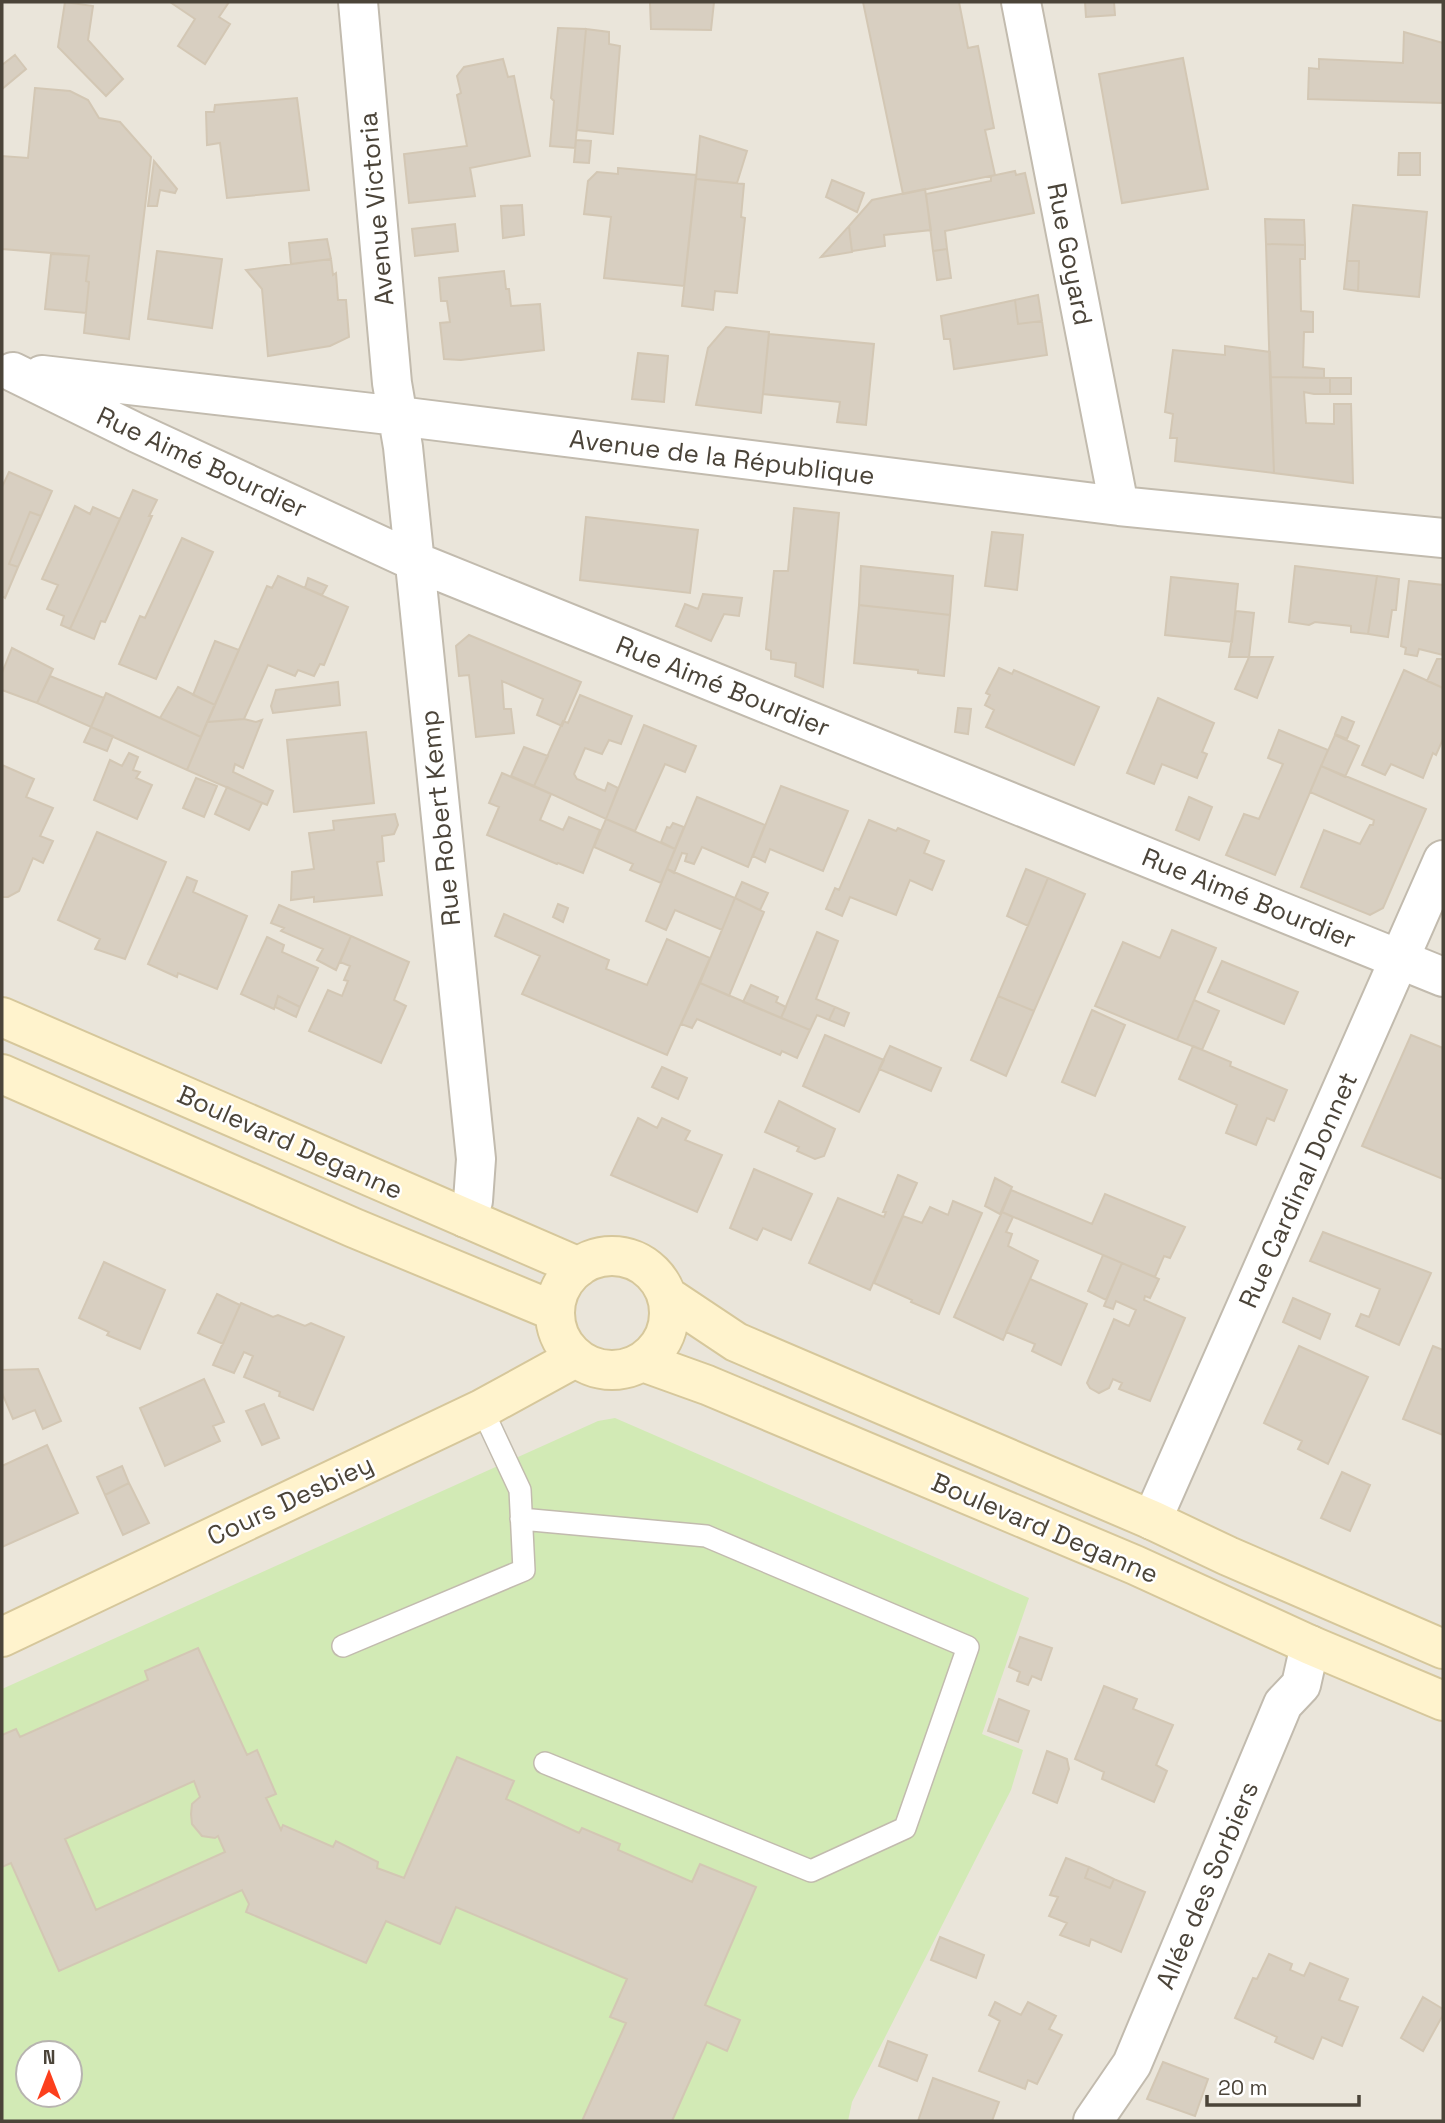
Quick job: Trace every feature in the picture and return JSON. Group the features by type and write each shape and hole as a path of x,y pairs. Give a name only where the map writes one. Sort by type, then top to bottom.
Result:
{"street":[{"name":"Avenue Victoria","path":"358,2 390,364 398,416"},
{"name":"Rue Goyard","path":"1021,2 1119,506"},
{"name":"Avenue de la République","path":"8,371 398,416 1119,506 1443,538"},
{"name":"Rue Aimé Bourdier","path":"8,371 414,561 1443,977"},
{"name":"Rue Robert Kemp","path":"398,416 476,1159 473,1201 466,1218"},
{"name":"Rue Cardinal Donnet","path":"1152,1520 1443,860"},
{"name":"Boulevard Deganne","path":"2,1017 579,1266"},
{"name":"Boulevard Deganne","path":"2,1074 354,1228 554,1311"},
{"path":"613,1256 631,1259 647,1267 659,1280 667,1296 670,1315 666,1334 656,1350 643,1362 626,1369 608,1371 575,1358 563,1345 556,1328 554,1311 566,1278 579,1266 595,1259 613,1256"},
{"name":"Boulevard Deganne","path":"667,1296 736,1342 1152,1520 1228,1556 1443,1649"},
{"name":"Cours Desbiey","path":"2,1637 482,1409 575,1358"},
{"name":"Boulevard Deganne","path":"643,1362 719,1390 1110,1554 1310,1645 1443,1701"},
{"name":"Allée des Sorbiers","path":"1093,2121 1132,2064 1283,1704 1301,1685 1310,1645"}],"lane":[{"path":"343,1646 524,1570 520,1490 482,1409"},
{"path":"521,1519 706,1536 968,1647 905,1828 811,1871 545,1763"}],"shaded area":[{"path":"2,2 1443,2 1443,2121 2,2121"}],"green space":[{"path":"615,1418 1029,1598 982,1734 1023,1750 1011,1790 852,2102 848,2121 2,2121 2,1689 598,1421"}],"building":[{"path":"65,2 93,6 88,40 123,79 106,96 58,47"},
{"path":"170,2 229,2 219,17 230,24 205,64 178,46 195,19"},
{"path":"650,2 714,2 711,30 651,29"},
{"path":"863,2 959,2 968,48 978,46 994,128 985,130 995,175 903,194"},
{"path":"1085,2 1114,2 1115,15 1086,17"},
{"path":"558,28 586,29 575,148 550,146 554,101 551,98"},
{"path":"586,29 609,32 609,44 620,46 613,134 577,130"},
{"path":"1404,32 1443,43 1443,103 1308,99 1309,68 1319,69 1319,59 1403,63"},
{"path":"15,55 26,69 2,89 2,65"},
{"path":"1183,58 1208,189 1122,203 1099,74"},
{"path":"503,59 508,77 514,76 530,156 470,168 475,196 409,203 404,154 467,146 457,95 461,93 457,76 464,67"},
{"path":"35,88 70,91 88,100 99,118 120,122 151,157 129,339 84,333 89,256 2,249 2,156 28,158"},
{"path":"297,98 309,190 227,198 220,143 207,145 206,112 214,112 215,105"},
{"path":"700,136 747,151 737,183 696,179"},
{"path":"576,140 591,141 589,163 574,162"},
{"path":"1399,153 1420,153 1420,175 1398,175"},
{"path":"154,161 177,189 175,193 160,190 157,206 148,206"},
{"path":"618,168 696,175 684,286 604,278 611,217 584,214 588,181 597,172 618,174"},
{"path":"1015,171 1016,175 1025,173 1034,213 945,231 947,249 933,251 926,194 991,181 991,176"},
{"path":"696,179 744,184 741,217 745,218 737,293 715,291 713,310 682,306"},
{"path":"832,180 864,193 857,212 826,197"},
{"path":"925,189 931,230 884,235 885,246 852,251 849,226 872,200"},
{"path":"522,205 524,235 503,238 501,206"},
{"path":"1353,205 1427,212 1419,297 1358,291 1359,261 1347,261"},
{"path":"1265,219 1304,220 1305,245 1266,244"},
{"path":"455,224 458,251 415,256 412,229"},
{"path":"849,226 852,252 821,257"},
{"path":"327,239 331,259 291,264 289,243"},
{"path":"1266,244 1305,245 1305,259 1300,259 1301,311 1313,312 1313,332 1304,332 1303,367 1324,369 1324,378 1270,377"},
{"path":"947,249 951,278 937,280 933,251"},
{"path":"157,251 222,259 212,328 148,319"},
{"path":"51,254 89,256 86,313 45,309"},
{"path":"331,259 333,275 336,273 338,300 346,300 349,337 330,346 268,356 262,289 246,270"},
{"path":"1347,261 1359,261 1358,291 1344,289"},
{"path":"504,271 511,306 540,304 544,350 461,360 444,359 440,323 450,322 447,301 441,301 439,278"},
{"path":"1038,295 1042,321 1018,324 1015,300"},
{"path":"1015,300 1018,324 1042,321 1047,355 954,369 950,339 944,339 941,316"},
{"path":"726,327 769,332 761,413 696,405 708,348"},
{"path":"769,334 874,344 866,425 837,422 840,402 763,394"},
{"path":"1225,346 1270,352 1274,473 1175,461 1177,438 1170,438 1173,414 1165,412 1173,350 1225,355"},
{"path":"638,353 668,356 664,402 632,399"},
{"path":"1270,377 1330,378 1330,394 1304,392 1306,423 1334,424 1334,404 1351,404 1353,483 1274,473"},
{"path":"1330,378 1351,378 1351,394 1330,394"},
{"path":"9,472 52,491 41,516 30,512 9,564 18,567 5,598 2,596 2,487"},
{"path":"133,490 157,500 105,622 101,621 94,639 70,629"},
{"path":"75,506 90,514 93,507 120,519 70,629 61,625 64,616 47,609 58,585 42,579"},
{"path":"794,508 839,513 823,687 795,676 796,663 771,659 771,651 766,649 774,571 788,571"},
{"path":"30,512 41,516 18,567 9,564"},
{"path":"586,517 698,530 690,593 580,580"},
{"path":"992,532 1023,535 1017,590 985,586"},
{"path":"182,538 213,552 156,679 119,664 140,616 145,618"},
{"path":"861,566 953,576 950,615 859,605"},
{"path":"1295,566 1377,576 1368,634 1351,632 1351,626 1289,622"},
{"path":"278,576 348,607 324,665 320,664 314,676 298,670 295,676 268,665 244,719 207,722 267,586 272,588"},
{"path":"1377,576 1399,579 1396,610 1392,610 1388,637 1368,634"},
{"path":"1171,577 1238,584 1232,642 1165,635"},
{"path":"308,578 327,586 322,595 305,588"},
{"path":"1409,581 1443,585 1443,655 1419,649 1417,656 1405,654 1406,648 1401,646"},
{"path":"703,594 742,598 739,616 724,614 711,641 676,626 685,604 698,609"},
{"path":"859,605 950,615 944,676 918,673 918,670 854,663"},
{"path":"1236,611 1254,613 1249,657 1229,657"},
{"path":"469,635 581,682 562,726 537,715 543,699 502,681 504,709 511,709 514,733 476,737 469,675 459,676 456,646"},
{"path":"215,641 239,650 215,705 193,695"},
{"path":"12,648 53,669 37,703 2,690 2,673"},
{"path":"1249,657 1273,657 1257,698 1235,689"},
{"path":"1437,659 1443,659 1443,688 1427,681"},
{"path":"999,668 1012,674 1014,670 1099,707 1074,765 986,727 994,710 985,705 990,695 986,693"},
{"path":"1404,670 1443,688 1443,739 1436,755 1433,753 1423,778 1391,764 1385,775 1362,765"},
{"path":"50,676 104,698 91,727 37,703"},
{"path":"338,682 340,705 273,713 271,706 276,690"},
{"path":"178,687 215,705 201,737 160,718"},
{"path":"106,693 201,737 187,770 91,727"},
{"path":"580,695 632,716 621,744 609,740 602,754 585,748 574,774 577,779 605,791 608,783 618,788 606,819 534,786 563,721 568,723"},
{"path":"1158,698 1214,723 1202,752 1207,754 1197,778 1162,764 1154,784 1127,773"},
{"path":"958,708 971,709 968,734 955,732"},
{"path":"1342,717 1354,722 1347,739 1335,734"},
{"path":"244,719 256,722 262,720 243,768 235,764 233,772 273,791 267,805 187,770 207,722"},
{"path":"644,725 696,746 685,772 665,764 635,831 606,819"},
{"path":"91,727 113,736 107,751 84,742"},
{"path":"1279,730 1328,750 1275,875 1226,855 1244,814 1259,819 1283,764 1268,758"},
{"path":"366,732 374,803 294,812 287,740"},
{"path":"1335,735 1359,746 1345,777 1321,766"},
{"path":"524,747 548,756 534,786 511,776"},
{"path":"129,753 138,757 133,770 140,772 136,778 152,785 137,819 94,800 110,760 122,766"},
{"path":"2,765 34,779 26,797 53,808 40,836 53,841 43,863 33,858 19,891 8,897 2,897"},
{"path":"1321,766 1426,809 1383,908 1370,915 1301,887 1324,830 1360,844 1374,820 1310,792"},
{"path":"502,773 551,794 540,820 563,830 569,817 600,830 583,873 487,835 499,807 489,803"},
{"path":"196,778 217,786 204,817 183,808"},
{"path":"781,786 848,811 823,871 770,849 765,862 753,856"},
{"path":"227,787 262,803 249,830 215,814"},
{"path":"697,797 765,825 748,867 702,847 694,864 685,861 687,854 682,853 674,873 667,869"},
{"path":"1189,797 1212,807 1199,840 1176,830"},
{"path":"395,814 398,825 394,834 382,836 384,861 377,862 382,895 314,902 314,897 291,900 292,872 314,869 309,833 334,830 333,821"},
{"path":"606,819 675,849 661,883 630,870 633,864 594,847"},
{"path":"869,820 929,841 924,853 944,861 932,890 910,880 896,915 850,897 842,916 826,909 835,888 839,890"},
{"path":"673,823 684,827 675,849 661,842 667,827 670,828"},
{"path":"97,832 166,862 125,959 95,949 100,939 58,920"},
{"path":"667,869 735,898 722,930 675,910 666,930 646,921"},
{"path":"1026,869 1048,878 1028,926 1007,916"},
{"path":"187,877 197,881 193,892 247,916 217,989 178,973 177,977 148,964"},
{"path":"1048,878 1085,894 1034,1011 998,996"},
{"path":"742,882 768,893 760,910 735,898"},
{"path":"735,898 764,912 729,996 700,983"},
{"path":"558,904 568,908 563,922 553,917"},
{"path":"279,905 351,936 336,970 317,960 323,949 281,931 284,928 271,923"},
{"path":"504,914 609,960 606,969 647,985 667,939 710,958 667,1055 522,994 540,956 495,936"},
{"path":"1172,930 1216,948 1177,1040 1095,1006 1123,942 1160,958"},
{"path":"817,932 838,941 816,999 835,1007 829,1020 817,1015 810,1030 781,1018"},
{"path":"351,936 409,962 394,1000 406,1006 381,1063 309,1031 328,990 342,996 348,981 344,980 350,966 340,962"},
{"path":"267,937 284,945 282,952 318,968 300,1007 278,996 274,1009 241,994"},
{"path":"1222,961 1298,992 1284,1024 1208,992"},
{"path":"700,983 810,1030 797,1058 782,1051 780,1055 697,1019 692,1028 681,1024"},
{"path":"751,985 778,997 776,1002 786,1007 781,1018 743,1002"},
{"path":"278,996 300,1007 296,1017 275,1007"},
{"path":"998,996 1034,1011 1006,1076 971,1060"},
{"path":"1194,1000 1219,1011 1202,1050 1177,1040"},
{"path":"835,1007 849,1013 844,1026 829,1020"},
{"path":"1092,1010 1125,1025 1095,1096 1062,1082"},
{"path":"825,1035 884,1060 859,1112 803,1086"},
{"path":"1411,1035 1443,1048 1443,1179 1362,1146"},
{"path":"890,1046 941,1068 931,1091 879,1069"},
{"path":"1193,1046 1231,1062 1230,1066 1287,1090 1274,1121 1267,1118 1256,1145 1226,1133 1237,1105 1179,1079"},
{"path":"662,1067 687,1078 678,1099 652,1087"},
{"path":"779,1101 835,1129 824,1156 815,1159 797,1151 799,1147 765,1132"},
{"path":"638,1118 657,1128 662,1118 690,1131 685,1140 722,1155 697,1212 611,1175"},
{"path":"754,1169 812,1194 791,1240 763,1228 757,1240 730,1228"},
{"path":"898,1175 917,1183 870,1290 809,1263 838,1198 884,1217 886,1212 883,1212"},
{"path":"995,1178 1012,1187 1000,1214 985,1206"},
{"path":"1011,1190 1092,1224 1105,1194 1185,1227 1170,1258 1164,1256 1155,1277 1002,1212"},
{"path":"953,1201 982,1213 939,1314 874,1283 903,1216 922,1223 930,1207 948,1215"},
{"path":"1002,1212 1013,1217 1006,1232 1012,1234 1008,1246 1038,1261 1003,1340 954,1317"},
{"path":"1323,1232 1431,1273 1399,1345 1356,1326 1361,1314 1369,1317 1380,1289 1310,1261"},
{"path":"1103,1255 1122,1263 1106,1300 1088,1291"},
{"path":"104,1262 165,1290 140,1349 107,1335 109,1332 79,1318"},
{"path":"1122,1263 1159,1279 1150,1298 1145,1296 1144,1300 1185,1318 1150,1401 1119,1389 1122,1383 1113,1379 1109,1388 1099,1393 1087,1383 1114,1319 1129,1326 1136,1310 1116,1301 1113,1309 1104,1306"},
{"path":"1030,1279 1087,1304 1061,1365 1032,1351 1035,1344 1006,1332"},
{"path":"217,1294 240,1305 223,1344 198,1333"},
{"path":"1293,1298 1330,1314 1320,1339 1283,1322"},
{"path":"241,1303 273,1317 278,1315 305,1326 311,1323 344,1337 313,1410 244,1377 253,1356 244,1352 234,1373 213,1365"},
{"path":"1299,1346 1368,1377 1328,1464 1298,1449 1302,1441 1264,1423"},
{"path":"1433,1346 1443,1350 1443,1435 1403,1419"},
{"path":"38,1369 61,1421 43,1429 35,1410 13,1419 2,1393 2,1370"},
{"path":"204,1379 224,1422 213,1426 220,1441 165,1466 140,1408"},
{"path":"264,1404 279,1438 262,1445 246,1411"},
{"path":"47,1445 78,1513 2,1547 2,1466"},
{"path":"122,1466 129,1483 105,1495 97,1477"},
{"path":"1342,1472 1370,1485 1350,1531 1321,1518"},
{"path":"129,1483 149,1523 123,1535 105,1495"},
{"path":"1020,1637 1052,1648 1041,1680 1032,1676 1028,1685 1017,1681 1020,1672 1009,1667"},
{"path":"198,1648 247,1755 257,1750 276,1794 266,1798 281,1830 283,1825 333,1847 336,1841 378,1862 377,1868 404,1878 457,1757 514,1781 506,1799 579,1833 582,1828 620,1844 618,1850 692,1882 700,1864 756,1887 705,2005 740,2020 727,2051 707,2042 672,2121 582,2121 626,2023 610,2017 627,1979 456,1907 440,1944 386,1921 366,1963 246,1912 249,1904 242,1890 59,1971 11,1863 2,1867 2,1735 16,1729 20,1737 148,1680 145,1671","holes":["194,1781 200,1797 192,1804 192,1824 202,1836 218,1836 225,1852 96,1910 65,1839"]},
{"path":"1104,1686 1137,1699 1133,1709 1173,1725 1156,1765 1167,1771 1154,1802 1102,1779 1104,1772 1075,1759"},
{"path":"999,1699 1029,1711 1018,1742 988,1731"},
{"path":"1047,1751 1067,1759 1069,1769 1057,1803 1033,1793"},
{"path":"1066,1858 1089,1867 1085,1878 1110,1888 1114,1879 1145,1892 1121,1952 1091,1939 1089,1946 1060,1935 1067,1923 1049,1916 1058,1897 1050,1895"},
{"path":"1089,1867 1114,1879 1110,1888 1085,1878"},
{"path":"940,1937 984,1955 976,1978 931,1960"},
{"path":"1269,1954 1292,1964 1290,1970 1304,1976 1310,1963 1348,1979 1339,2000 1358,2007 1342,2046 1322,2037 1313,2059 1275,2042 1277,2037 1235,2018 1253,1978 1257,1979"},
{"path":"1423,1997 1443,2009 1443,2015 1423,2051 1401,2038"},
{"path":"995,2002 1021,2015 1028,2002 1056,2016 1049,2029 1062,2035 1037,2084 1028,2080 1025,2089 979,2071 1000,2021 989,2015"},
{"path":"888,2041 927,2055 917,2081 879,2066"},
{"path":"1163,2062 1208,2079 1195,2116 1147,2099"},
{"path":"933,2078 999,2102 992,2121 918,2121"}]}
